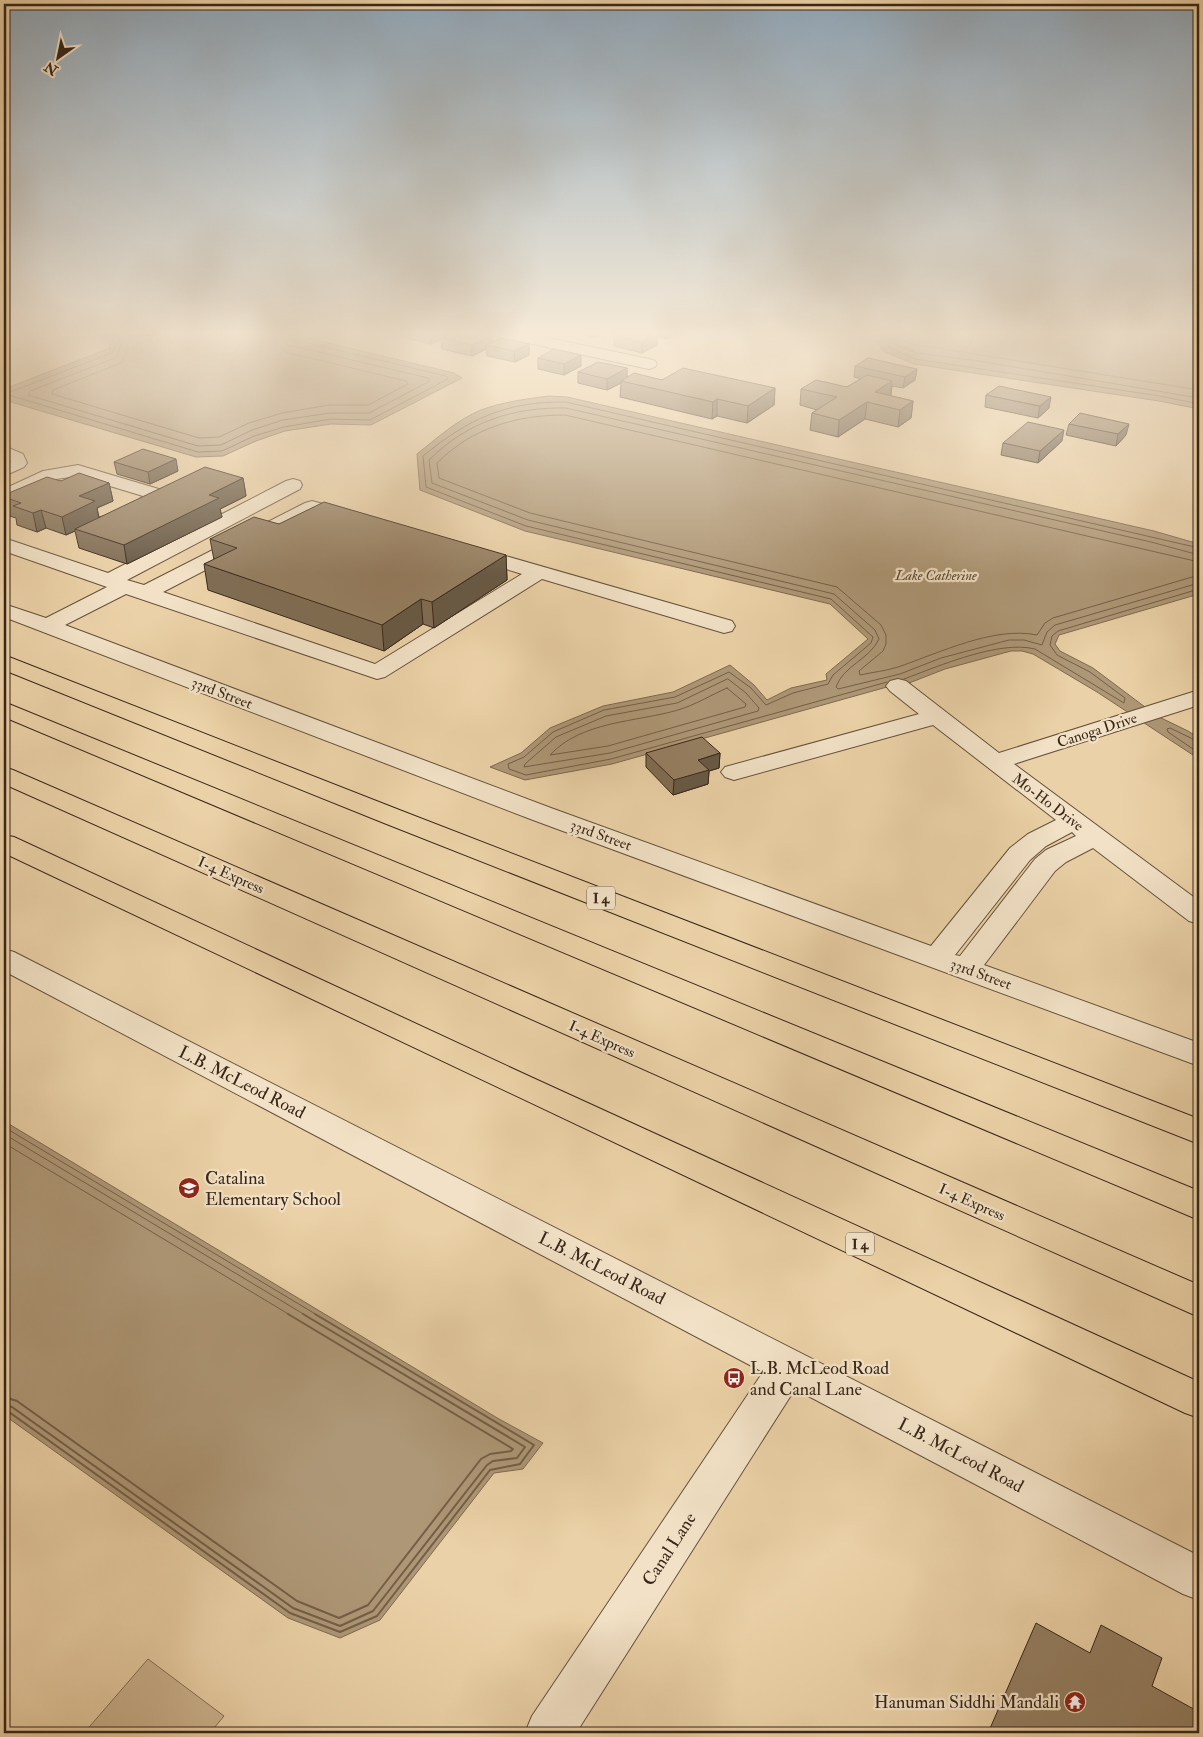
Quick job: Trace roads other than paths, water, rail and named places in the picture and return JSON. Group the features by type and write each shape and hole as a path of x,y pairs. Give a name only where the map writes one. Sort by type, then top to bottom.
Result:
{"highway":[{"name":"I 4","path":"4,662 1199,1132"},
{"path":"4,709 1199,1206"},
{"name":"I-4 Express","path":"4,775 1199,1302"},
{"name":"I 4","path":"4,843 1199,1401"}],"street":[{"path":"4,451 17,458 18,463 4,471"},
{"path":"4,496 65,470 78,470 155,494 144,506 124,515"},
{"path":"126,587 293,485"},
{"path":"47,626 126,587 312,506 368,523"},
{"path":"4,544 377,672 540,572"},
{"path":"454,547 724,626"},
{"name":"33rd Street","path":"4,610 551,817 1199,1055"},
{"name":"Mo-Ho Drive","path":"898,686 995,762 1199,915"},
{"name":"Canoga Drive","path":"995,762 1199,697"},
{"path":"734,772 937,717"},
{"path":"937,958 1020,854 1037,840 1084,829"},
{"path":"966,969 1044,865 1084,829"},
{"name":"L.B. McLeod Road","path":"4,959 1199,1579"},
{"name":"Canal Lane","path":"549,1733 789,1365"}],"water":[{"path":"48,413 394,413 371,425 331,424 285,431 256,441 223,456 196,457"},
{"name":"Lake Catherine","path":"637,413 1154,531 1199,544 1199,594 1059,635 1055,644 1060,651 1093,668 1157,716 1199,738 1199,759 1097,692 1033,654 1011,651 945,669 904,685 887,687 612,764 525,780 490,767 521,753 550,728 603,706 673,692 730,665 754,685 767,700 791,688 827,680 826,674 868,639 830,604 525,531 420,490 417,454 472,414"},
{"path":"4,1121 499,1419 543,1443 523,1469 494,1473 380,1620 340,1638 288,1618 4,1415"}],"place":[{"name":"Catalina Elementary School","path":"189,1188"},
{"name":"L.B. McLeod Road and Canal Lane","path":"734,1378"},
{"name":"Hanuman Siddhi Mandali","path":"1075,1702"}]}
